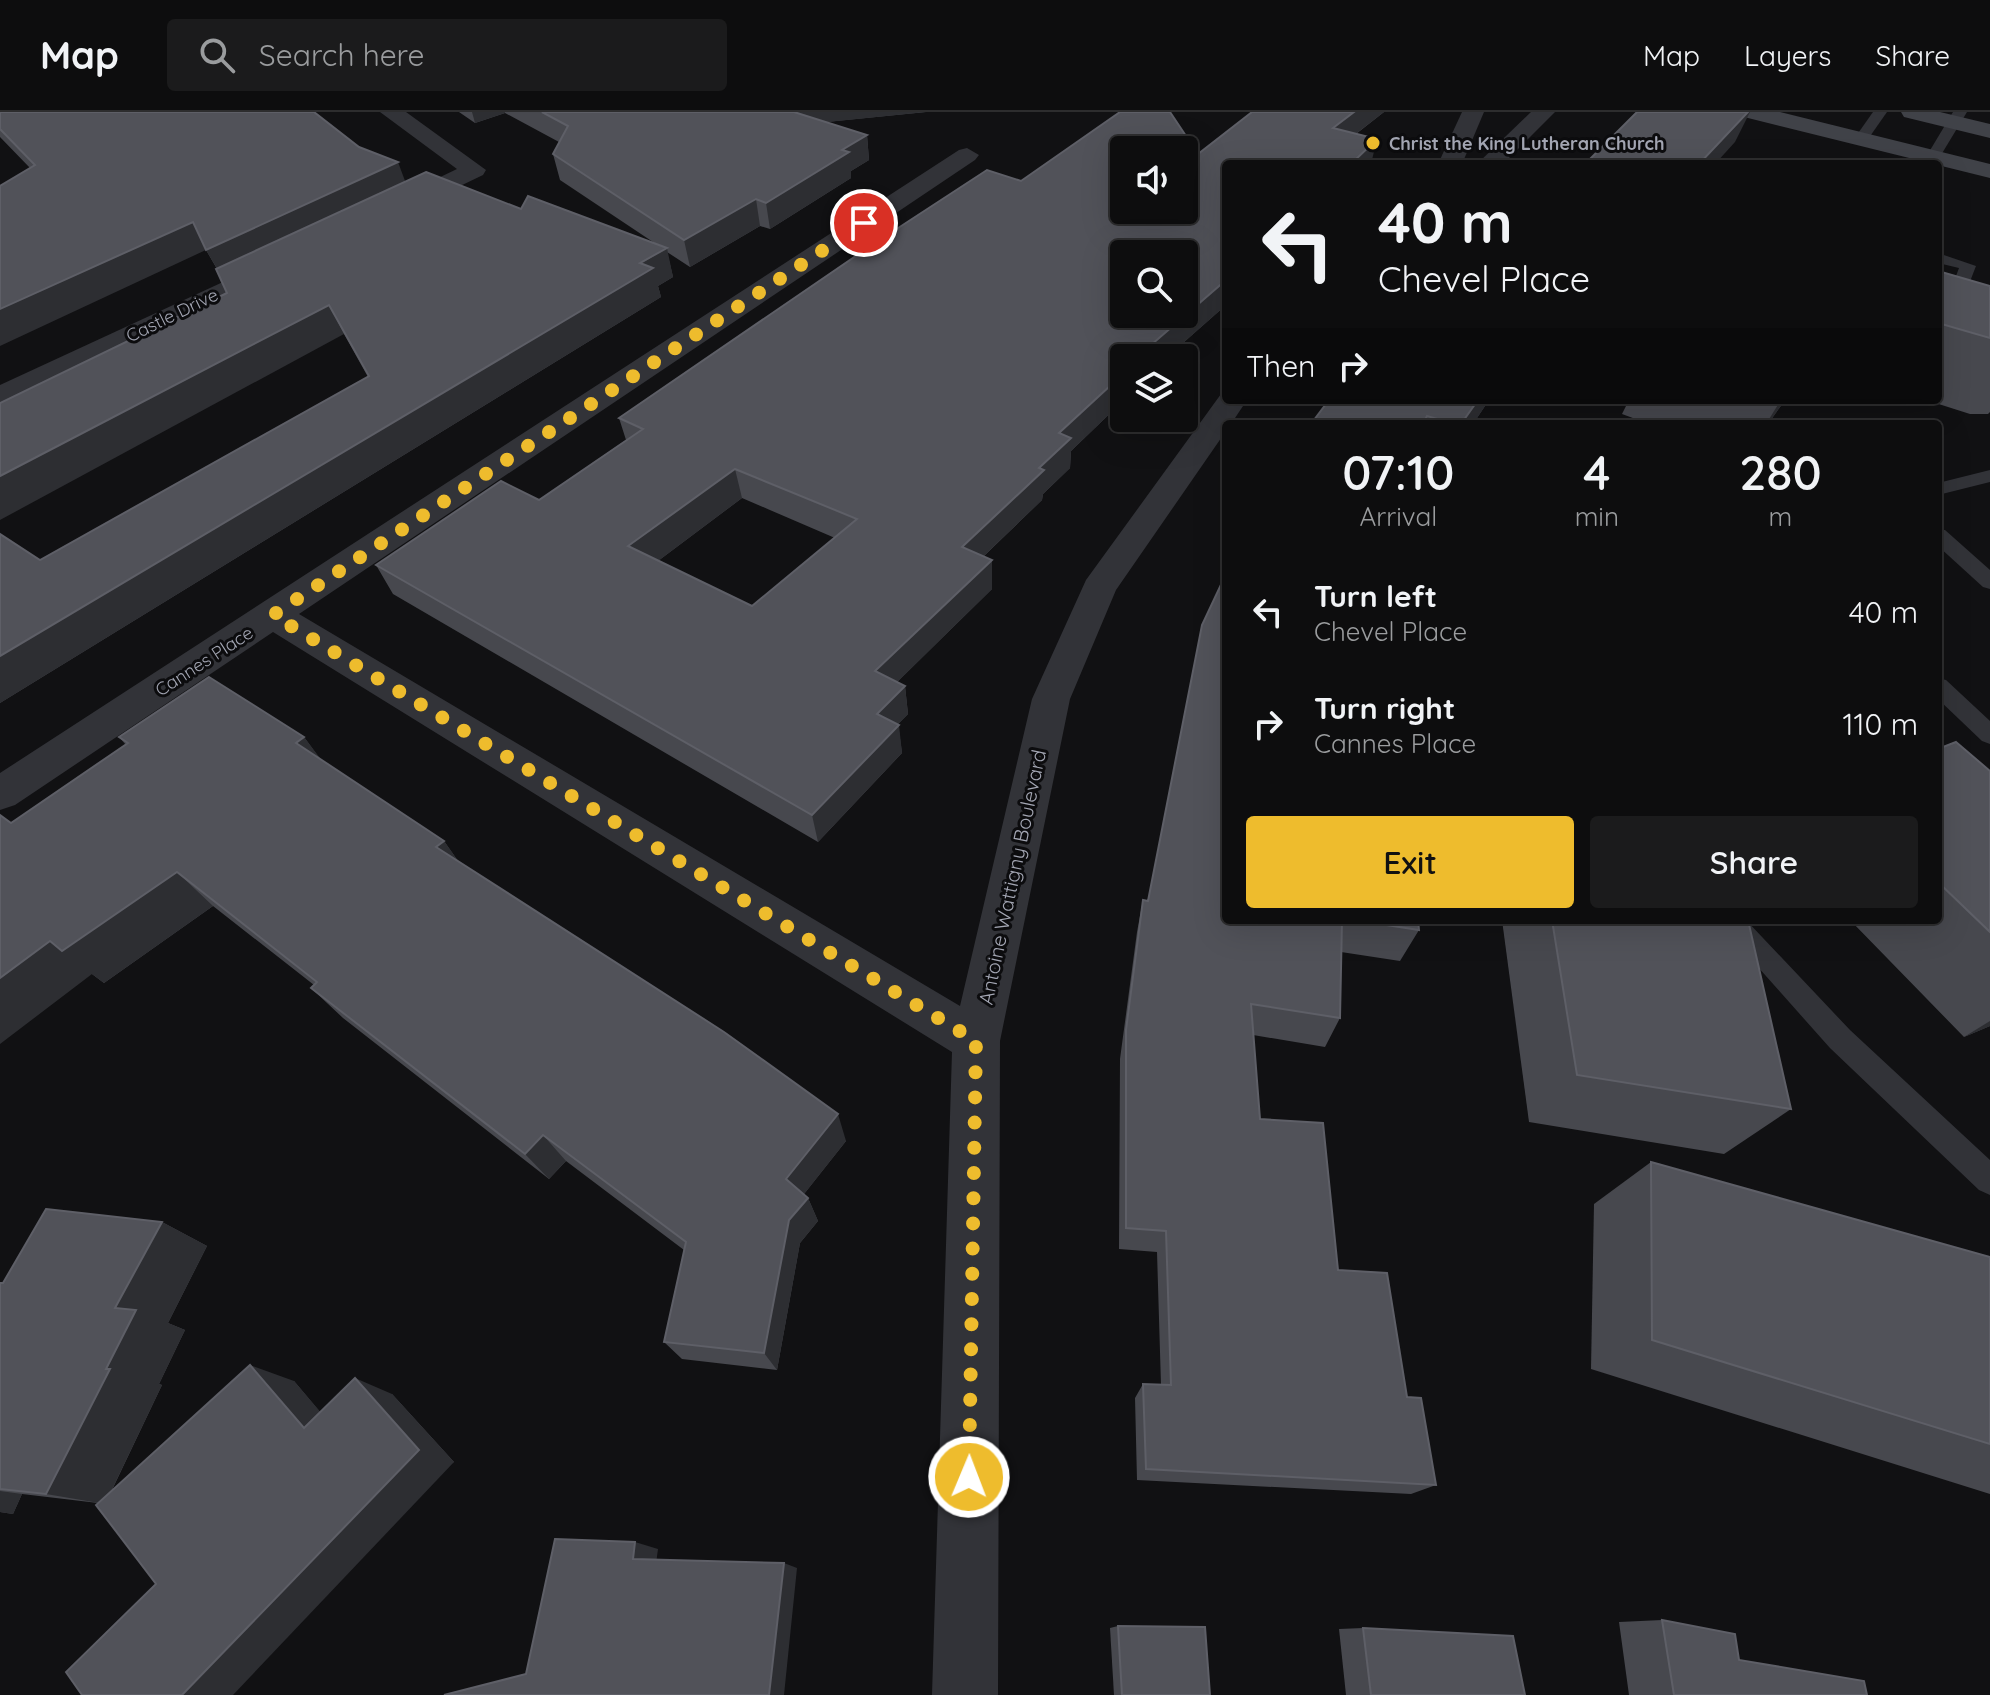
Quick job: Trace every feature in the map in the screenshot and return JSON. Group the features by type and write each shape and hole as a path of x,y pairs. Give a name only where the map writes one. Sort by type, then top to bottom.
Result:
{"main road":[{"path":"1752,112 1990,171"},
{"path":"1912,112 1957,117 1990,131"}],"street":[{"path":"373,218 474,170 391,112"},
{"path":"1452,160 1473,112"},
{"path":"1493,160 1544,112"},
{"name":"Cannes Place","path":"0,794 967,155"},
{"name":"Castle Drive","path":"0,397 302,253"},
{"name":"Antoine Wattigny Boulevard","path":"965,1695 976,1041 1051,699 1099,588 1229,404"},
{"path":"273,615 976,1041"}],"lane":[{"path":"1861,139 1880,112"},
{"path":"1933,157 1957,117"},
{"path":"1942,259 1968,266 1950,315"},
{"path":"1942,488 1990,476"},
{"path":"1942,539 1990,582"},
{"path":"1942,690 1990,735"},
{"path":"1733,924 1840,1039 1990,1180"}],"building":[{"path":"0,112 314,112 359,147 398,162 206,250 193,222 0,309 0,186 35,165 0,129"},
{"path":"542,112 794,112 867,135 842,150 849,152 766,203 756,199 684,240 553,154 568,126"},
{"path":"1120,112 1170,112 1186,136 1110,136 1110,224 1198,224 1198,154 1252,112 1354,112 1333,128 1377,139 1355,160 1222,160 1222,283 1198,304 1198,240 1110,240 1110,328 1171,328 1152,344 1110,344 1110,386 1059,433 1071,438 1039,468 1044,470 962,547 992,560 875,671 905,686 877,714 899,725 812,815 376,565 501,481 539,500 643,429 619,418 987,170 1021,181","holes":["735,469 857,519 752,606 628,546"]},
{"path":"1637,112 1748,112 1703,160 1589,160"},
{"path":"426,172 521,209 528,196 667,248 640,263 653,268 0,656 0,534 40,560 369,376 329,305 0,476 0,403 227,293 216,269"},
{"path":"1942,272 1990,286 1990,338 1942,324"},
{"path":"1326,404 1475,404 1464,420 1440,420 1427,416 1425,420 1314,420"},
{"path":"1222,582 1222,924 1342,924 1340,1018 1251,1004 1260,1119 1323,1123 1338,1270 1387,1273 1407,1397 1421,1398 1436,1485 1146,1469 1143,1384 1171,1385 1166,1231 1126,1228 1126,1030 1143,900 1148,901 1202,625"},
{"path":"209,677 304,737 296,743 444,841 436,847 724,1032 838,1114 786,1179 808,1198 789,1220 764,1353 664,1342 686,1242 543,1135 525,1154 311,988 317,982 177,872 62,951 50,941 0,978 0,815 11,823 128,743 119,737"},
{"path":"1956,742 1990,771 1990,932 1942,886 1942,747"},
{"path":"1380,924 1418,924 1419,930"},
{"path":"1553,924 1749,924 1791,1109 1577,1075"},
{"path":"1651,1162 1990,1257 1990,1444 1652,1340"},
{"path":"46,1209 162,1222 115,1308 136,1310 106,1369 110,1369 46,1494 0,1489 0,1283 3,1283"},
{"path":"250,1365 304,1428 355,1378 419,1450 182,1695 82,1695 66,1672 156,1584 96,1505"},
{"path":"555,1539 635,1542 633,1559 784,1563 769,1695 444,1695 526,1674"},
{"path":"1662,1620 1735,1634 1739,1660 1864,1681 1867,1695 1674,1695"},
{"path":"1118,1626 1205,1627 1210,1695 1122,1695"},
{"path":"1363,1628 1513,1636 1525,1695 1371,1695"}],"place":[{"name":"Christ the King Lutheran Church","path":"1373,143"}],"route":[{"path":"864,223 273,615 976,1041 969,1477"}]}
